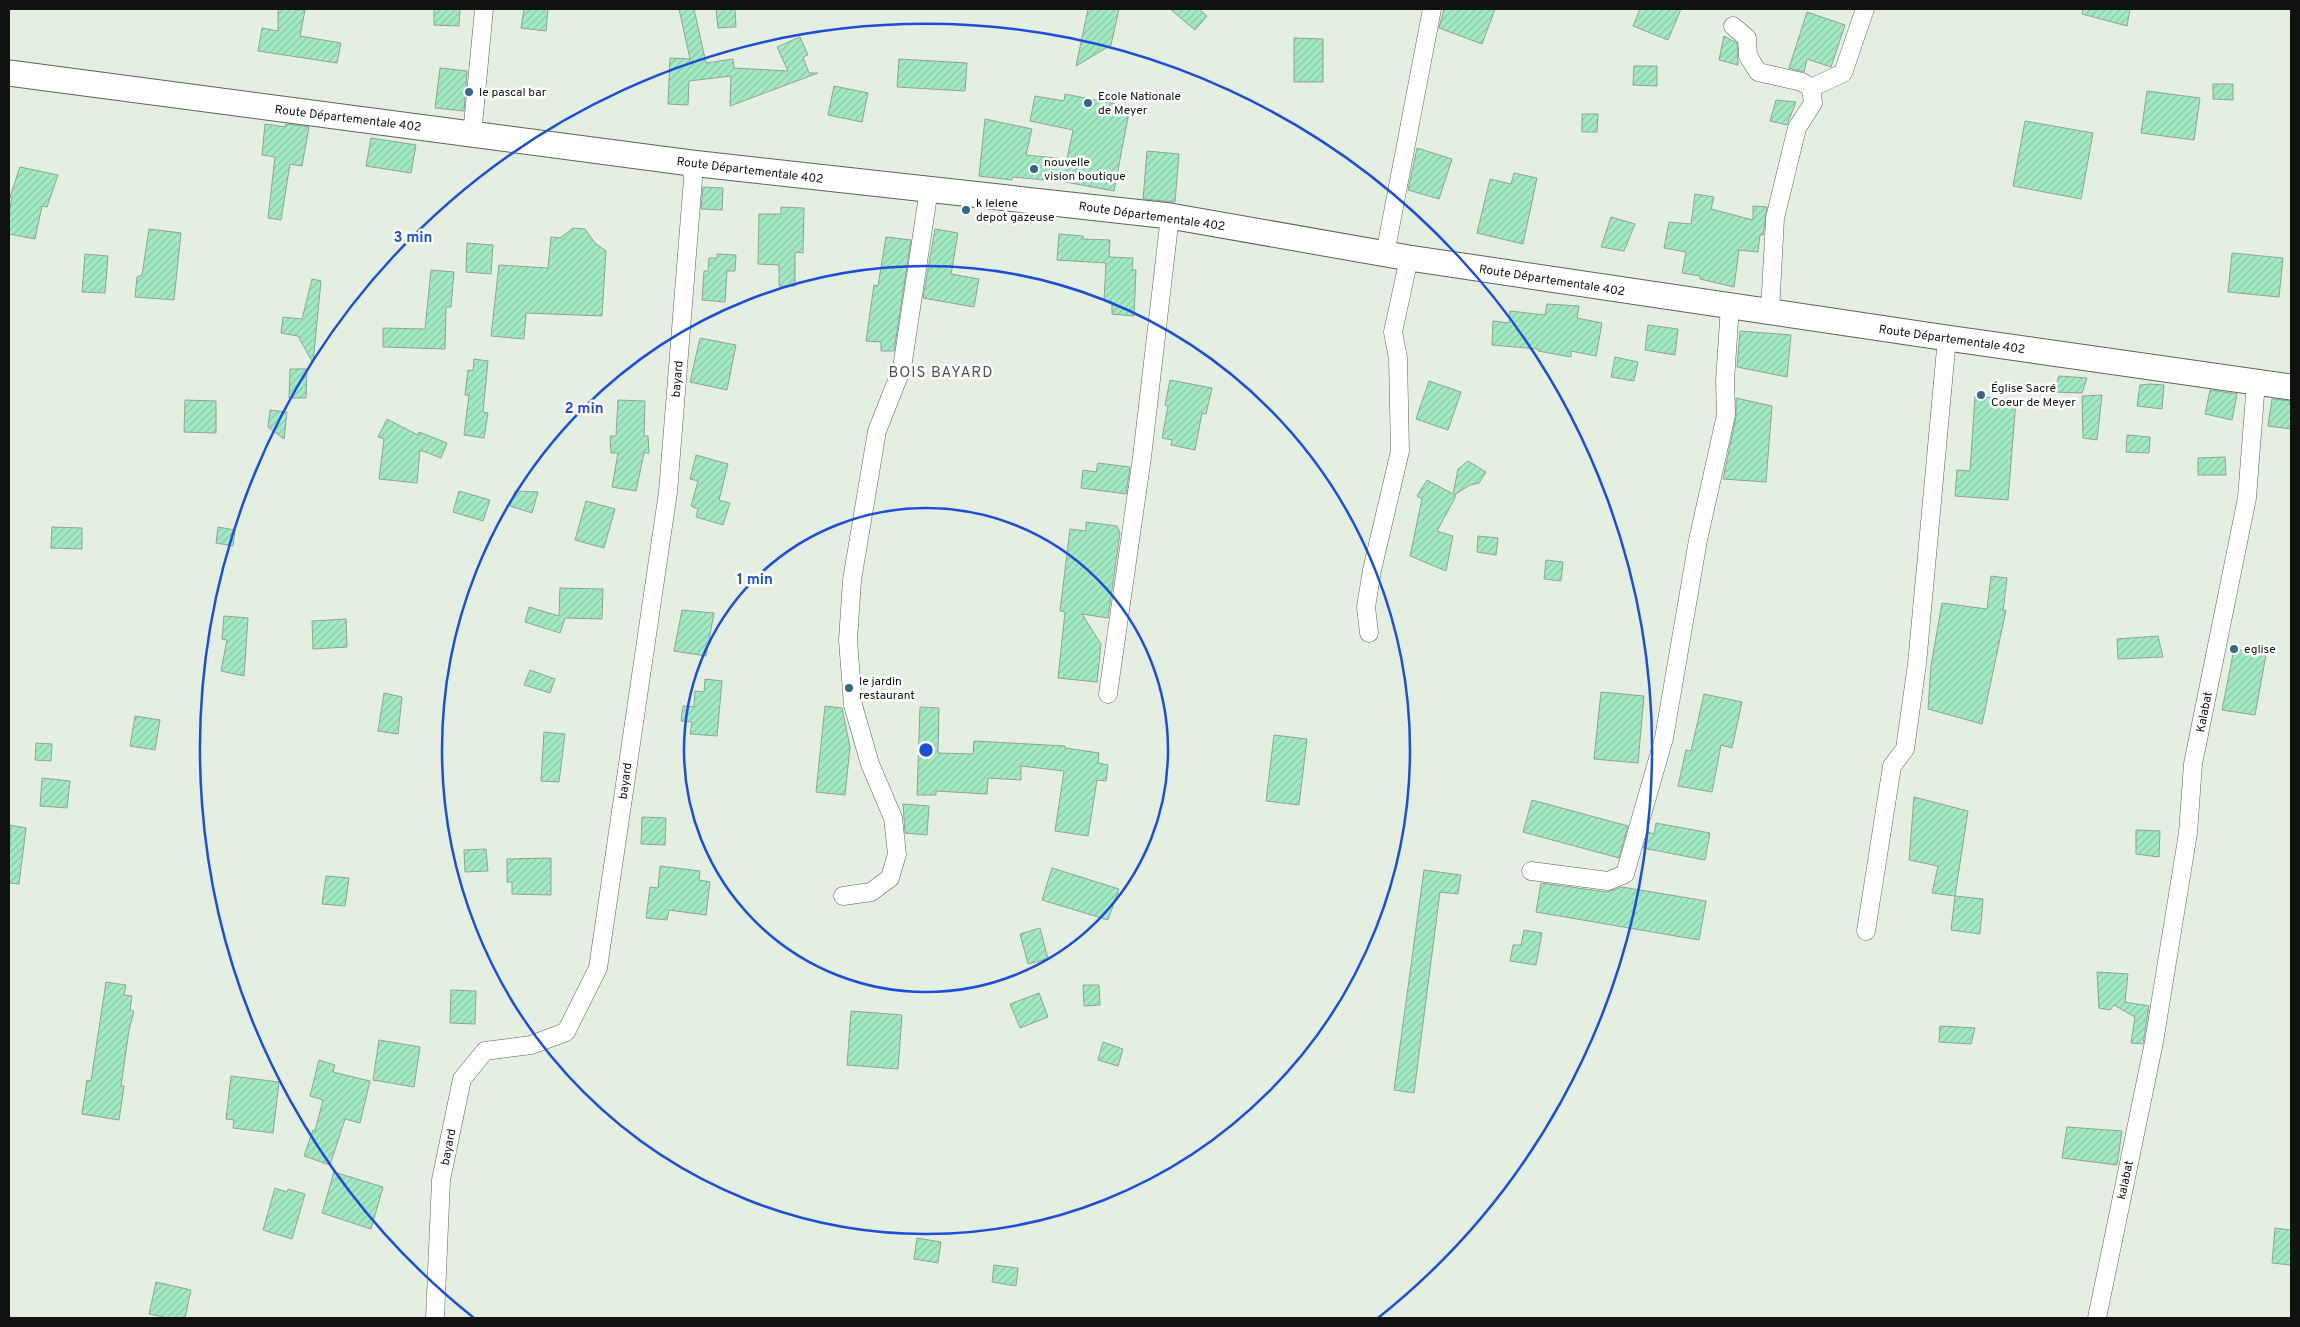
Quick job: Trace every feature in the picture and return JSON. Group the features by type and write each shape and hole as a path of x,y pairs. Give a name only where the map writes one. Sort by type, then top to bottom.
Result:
{"main road":[{"name":"Route Départementale 402","path":"9,73 691,163 1170,216 1397,256 2291,387"}],"street":[{"path":"472,135 484,9"},
{"path":"1369,633 1366,607 1372,570 1400,451 1398,358 1393,332 1397,256 1432,9"},
{"path":"1811,88 1843,73 1865,9"},
{"path":"1733,26 1748,38 1748,56 1758,72 1802,82 1811,88 1813,103 1797,128 1776,218 1770,312"},
{"name":"bayard","path":"435,1318 442,1180 462,1079 485,1051 531,1045 566,1032 598,968 668,492 692,179 691,163"},
{"path":"843,896 871,892 890,878 897,854 893,818 870,764 853,705 848,640 852,580 878,430 902,368 929,190"},
{"path":"1108,694 1142,457 1170,216"},
{"path":"1531,871 1608,881 1624,874 1664,738 1698,540 1726,415 1725,381 1730,306"},
{"path":"1866,931 1892,766 1904,749 1917,664 1947,338"},
{"name":"Kalabat","path":"2154,1042 2188,833 2193,764 2247,498 2256,382"},
{"name":"kalabat","path":"2097,1318 2154,1042"}],"building":[{"path":"278,9 305,10 300,36 341,43 337,63 258,51 262,28 278,31"},
{"path":"434,9 460,9 459,26 434,25"},
{"path":"524,9 548,9 546,31 521,28"},
{"path":"679,9 694,9 706,63 733,59 734,68 788,71 777,47 800,37 808,55 803,57 809,73 818,73 730,106 731,76 689,81 688,105 668,104 670,58 690,59"},
{"path":"716,9 735,9 736,27 718,28"},
{"path":"1088,9 1119,9 1111,45 1076,66"},
{"path":"1170,9 1199,9 1207,16 1195,30"},
{"path":"1444,9 1495,9 1482,44 1439,28"},
{"path":"1640,9 1681,9 1668,40 1633,26"},
{"path":"2083,9 2130,9 2127,26 2082,14"},
{"path":"1807,12 1845,25 1831,67 1807,59 1804,72 1789,68"},
{"path":"1724,36 1737,43 1738,65 1719,60"},
{"path":"1294,38 1323,39 1323,82 1294,82"},
{"path":"899,59 967,63 965,91 897,87"},
{"path":"1634,66 1657,66 1657,86 1633,85"},
{"path":"440,68 467,71 464,111 435,108"},
{"path":"2213,84 2233,84 2233,100 2213,99"},
{"path":"834,86 868,93 862,122 828,115"},
{"path":"2147,91 2200,98 2194,140 2141,133"},
{"path":"1065,94 1130,107 1114,191 1044,178 1044,180 1013,177 1012,180 979,176 985,119 1032,129 1026,155 1067,159 1073,130 1030,121 1035,96 1064,101"},
{"path":"1776,100 1796,102 1787,125 1770,121"},
{"path":"1582,114 1598,114 1597,132 1582,132"},
{"path":"2025,121 2093,133 2081,199 2013,186"},
{"path":"265,124 285,127 286,124 309,127 302,166 290,164 281,220 268,218 275,157 262,155"},
{"path":"371,138 416,145 411,173 366,166"},
{"path":"1417,148 1452,159 1439,199 1408,190"},
{"path":"1147,151 1179,154 1175,202 1143,199"},
{"path":"20,167 58,175 47,207 42,206 35,239 9,234 9,213 12,198 10,197"},
{"path":"1514,173 1537,178 1523,244 1477,233 1490,179 1511,184"},
{"path":"703,187 723,188 722,210 701,209"},
{"path":"1695,194 1714,197 1711,209 1753,220 1753,206 1767,207 1763,235 1760,235 1758,252 1739,250 1734,287 1700,279 1700,276 1682,273 1686,252 1664,248 1669,222 1691,224"},
{"path":"781,207 804,208 803,253 795,252 795,286 779,286 779,265 758,264 759,214 781,214"},
{"path":"1611,217 1635,224 1624,251 1601,247"},
{"path":"573,228 585,229 595,243 606,251 602,316 526,313 524,339 491,336 499,265 548,268 551,237 560,238"},
{"path":"149,229 181,233 174,300 135,297 137,277 142,275"},
{"path":"935,229 958,233 951,274 979,279 974,307 923,298"},
{"path":"1059,234 1083,236 1083,239 1110,240 1109,257 1133,258 1132,270 1136,270 1134,316 1112,314 1112,301 1104,301 1106,263 1057,260"},
{"path":"886,237 911,240 894,351 881,351 881,342 866,341 874,285 878,286"},
{"path":"467,243 493,245 491,274 466,272"},
{"path":"2232,253 2283,258 2279,297 2228,292"},
{"path":"85,254 108,256 105,293 82,292"},
{"path":"717,254 736,255 735,271 727,271 725,302 702,300 704,271 708,271 709,258 717,258"},
{"path":"431,270 454,272 451,307 446,307 445,349 383,347 383,328 425,329"},
{"path":"312,279 321,281 313,363 298,336 281,333 283,317 302,319"},
{"path":"1547,304 1579,306 1577,318 1602,323 1596,356 1571,351 1571,357 1538,351 1538,349 1492,345 1493,321 1509,323 1510,311 1545,315"},
{"path":"1648,325 1678,329 1675,355 1645,350"},
{"path":"1740,331 1791,335 1787,377 1737,367"},
{"path":"700,338 736,345 727,390 690,382"},
{"path":"1615,357 1638,362 1634,381 1611,377"},
{"path":"474,359 488,361 483,412 488,413 484,438 464,435 469,395 465,395 468,370 473,371"},
{"path":"290,369 307,369 306,398 289,398"},
{"path":"2059,376 2087,378 2082,393 2054,392"},
{"path":"1170,380 1212,388 1206,414 1202,413 1195,450 1171,445 1172,440 1162,438 1168,406 1165,405"},
{"path":"1429,381 1461,392 1448,430 1416,419"},
{"path":"2140,385 2164,385 2162,409 2137,406"},
{"path":"2210,390 2237,394 2232,420 2205,414"},
{"path":"2102,395 2097,440 2083,438 2082,396"},
{"path":"1975,396 2016,400 2008,500 1955,496 1957,470 1970,471"},
{"path":"1736,398 1772,406 1766,482 1723,479 1736,417"},
{"path":"2272,399 2291,401 2291,429 2268,426"},
{"path":"185,400 216,401 216,433 184,432"},
{"path":"618,400 645,401 644,436 648,436 649,453 644,453 636,491 612,487 618,453 611,453 610,436 616,436"},
{"path":"270,410 287,412 284,439 268,427"},
{"path":"387,419 418,435 419,432 447,443 441,458 420,450 417,483 379,479 384,439 378,437"},
{"path":"2127,435 2150,437 2149,453 2126,452"},
{"path":"696,455 728,464 719,500 730,503 723,525 696,517 698,509 691,506 698,481 690,479"},
{"path":"2225,457 2226,475 2198,475 2198,458"},
{"path":"1468,461 1486,472 1479,483 1470,485 1454,495 1456,496 1437,531 1453,536 1446,571 1410,556 1422,499 1417,496 1427,480 1453,494 1458,469"},
{"path":"1098,463 1130,467 1126,494 1081,488 1083,470 1096,472"},
{"path":"459,491 490,500 483,521 453,512"},
{"path":"515,491 538,492 532,513 510,506"},
{"path":"586,501 615,509 604,548 575,540"},
{"path":"1086,522 1117,526 1120,533 1108,618 1082,614 1101,644 1097,682 1058,678 1065,612 1060,611 1070,529 1086,531"},
{"path":"52,527 82,528 82,549 51,548"},
{"path":"218,527 235,530 233,546 216,543"},
{"path":"1478,536 1498,538 1496,555 1477,552"},
{"path":"1546,560 1563,562 1561,581 1544,579"},
{"path":"1991,576 2007,578 2003,611 2006,610 1982,724 1928,709 1931,666 1942,603 1987,609"},
{"path":"560,588 603,589 602,619 565,618 560,633 525,622 529,607 559,616"},
{"path":"682,610 714,613 706,656 674,651"},
{"path":"224,616 248,618 244,676 221,671 227,640 222,639"},
{"path":"346,619 347,647 313,649 312,621"},
{"path":"2158,636 2163,657 2118,659 2117,639"},
{"path":"2234,649 2266,655 2255,715 2222,710"},
{"path":"530,670 555,679 550,693 524,685"},
{"path":"705,679 722,681 717,736 690,734 692,722 681,721 683,706 694,707 695,691 704,692"},
{"path":"1601,692 1644,696 1638,763 1594,759"},
{"path":"384,693 402,697 398,734 378,731"},
{"path":"1704,694 1742,702 1732,748 1721,745 1712,792 1678,786 1686,750 1691,751"},
{"path":"825,706 842,708 850,747 845,795 816,792"},
{"path":"920,707 939,708 938,753 973,754 974,741 1065,746 1065,748 1099,753 1098,763 1108,765 1106,781 1097,780 1088,836 1055,831 1064,771 1021,766 1021,780 988,778 987,794 936,791 936,795 917,795"},
{"path":"135,716 160,720 155,750 130,746"},
{"path":"544,732 565,734 559,782 541,781"},
{"path":"1274,735 1307,739 1299,805 1266,801"},
{"path":"36,743 52,744 51,761 35,760"},
{"path":"42,778 70,781 67,808 40,806"},
{"path":"1914,797 1968,811 1955,896 1932,893 1938,866 1909,860"},
{"path":"1532,800 1628,826 1619,858 1523,832"},
{"path":"903,804 929,806 927,835 905,833"},
{"path":"642,817 666,818 665,845 641,844"},
{"path":"1656,823 1710,833 1705,860 1643,848 1648,832 1654,834"},
{"path":"10,825 26,828 19,884 9,883"},
{"path":"2136,830 2160,831 2159,857 2136,854"},
{"path":"486,849 488,871 465,872 464,850"},
{"path":"551,858 551,895 512,894 512,882 507,882 507,859"},
{"path":"660,866 700,871 699,880 710,882 706,915 669,910 667,920 646,918 650,887 658,888"},
{"path":"1052,868 1119,889 1108,920 1042,900"},
{"path":"1424,870 1461,875 1458,894 1440,892 1414,1093 1394,1090"},
{"path":"326,876 349,878 345,906 322,904"},
{"path":"1541,883 1607,892 1622,887 1706,901 1699,940 1536,912"},
{"path":"1955,896 1983,899 1980,934 1951,930"},
{"path":"1040,928 1048,959 1028,964 1020,934"},
{"path":"1524,930 1542,933 1536,965 1510,961 1513,945 1521,945"},
{"path":"2097,972 2128,974 2125,1002 2149,1006 2143,1044 2131,1043 2135,1017 2114,1005 2110,1010 2099,1008"},
{"path":"106,982 126,985 124,995 132,996 130,1010 134,1011 129,1030 121,1086 124,1086 119,1120 82,1114 87,1080 91,1081"},
{"path":"1083,985 1099,985 1100,1005 1084,1006"},
{"path":"451,990 476,991 475,1024 450,1023"},
{"path":"1039,993 1048,1017 1020,1028 1010,1004"},
{"path":"851,1011 902,1015 898,1069 847,1065"},
{"path":"1940,1026 1975,1028 1971,1044 1939,1042"},
{"path":"379,1040 420,1047 414,1087 373,1080"},
{"path":"1103,1042 1123,1049 1118,1066 1098,1060"},
{"path":"319,1060 335,1065 333,1072 370,1081 360,1123 345,1119 330,1165 304,1156 313,1130 315,1131 323,1100 310,1096"},
{"path":"231,1076 279,1082 273,1133 233,1128 234,1120 226,1119"},
{"path":"2067,1127 2122,1131 2117,1165 2062,1158"},
{"path":"334,1172 383,1187 371,1229 322,1213"},
{"path":"275,1188 287,1192 288,1189 305,1194 292,1239 263,1230"},
{"path":"2275,1228 2291,1230 2291,1265 2272,1263"},
{"path":"917,1238 941,1242 938,1263 914,1259"},
{"path":"994,1265 1018,1268 1016,1286 992,1282"},
{"path":"156,1282 191,1290 185,1318 169,1318 149,1314"}],"place":[{"name":"le pascal bar","path":"469,92"},
{"name":"Ecole Nationale de Meyer","path":"1088,103"},
{"name":"nouvelle vision boutique","path":"1034,169"},
{"name":"k lelene depot gazeuse","path":"966,210"},
{"name":"Église Sacré Coeur de Meyer","path":"1981,395"},
{"name":"eglise","path":"2234,649"},
{"name":"le jardin restaurant","path":"849,688"}],"district":[{"name":"BOIS BAYARD","path":"941,372"}]}
